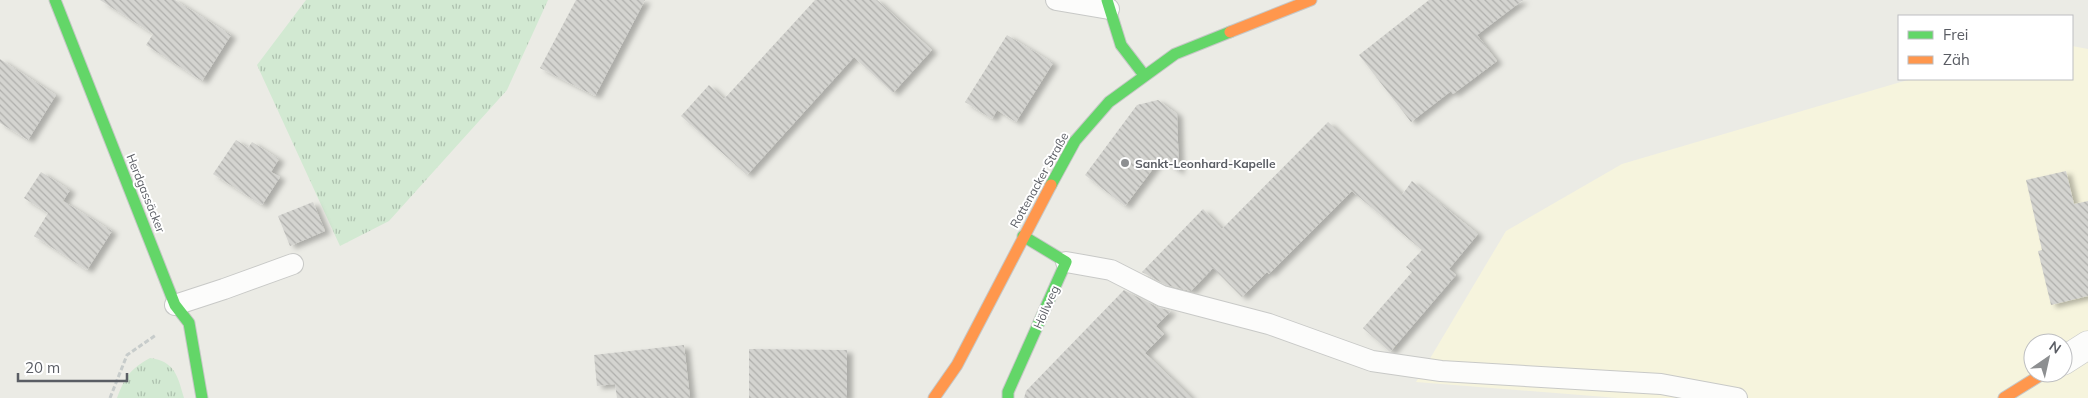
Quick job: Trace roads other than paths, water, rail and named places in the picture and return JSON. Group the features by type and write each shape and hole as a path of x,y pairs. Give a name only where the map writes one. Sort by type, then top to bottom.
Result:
{"street":[{"name":"Herdgassäcker","path":"55,0 175,305 190,323 202,398"},
{"name":"Rottenacker Straße","path":"934,398 957,365 1023,236 1075,141 1109,102 1175,54 1311,0"},
{"path":"1108,5 1121,45 1144,75"},
{"path":"1023,236 1066,262"},
{"name":"Höllweg","path":"1008,398 1008,392 1066,262"},
{"path":"2073,355 2088,345"},
{"path":"2004,398 2028,383"}],"lane":[{"path":"1056,0 1108,5"},
{"path":"1066,262 1110,270 1162,296 1269,324 1372,361 1441,370 1661,384 1736,398"},
{"path":"175,305 292,264"}],"place":[{"name":"Sankt-Leonhard-Kapelle","path":"1125,163"}]}
